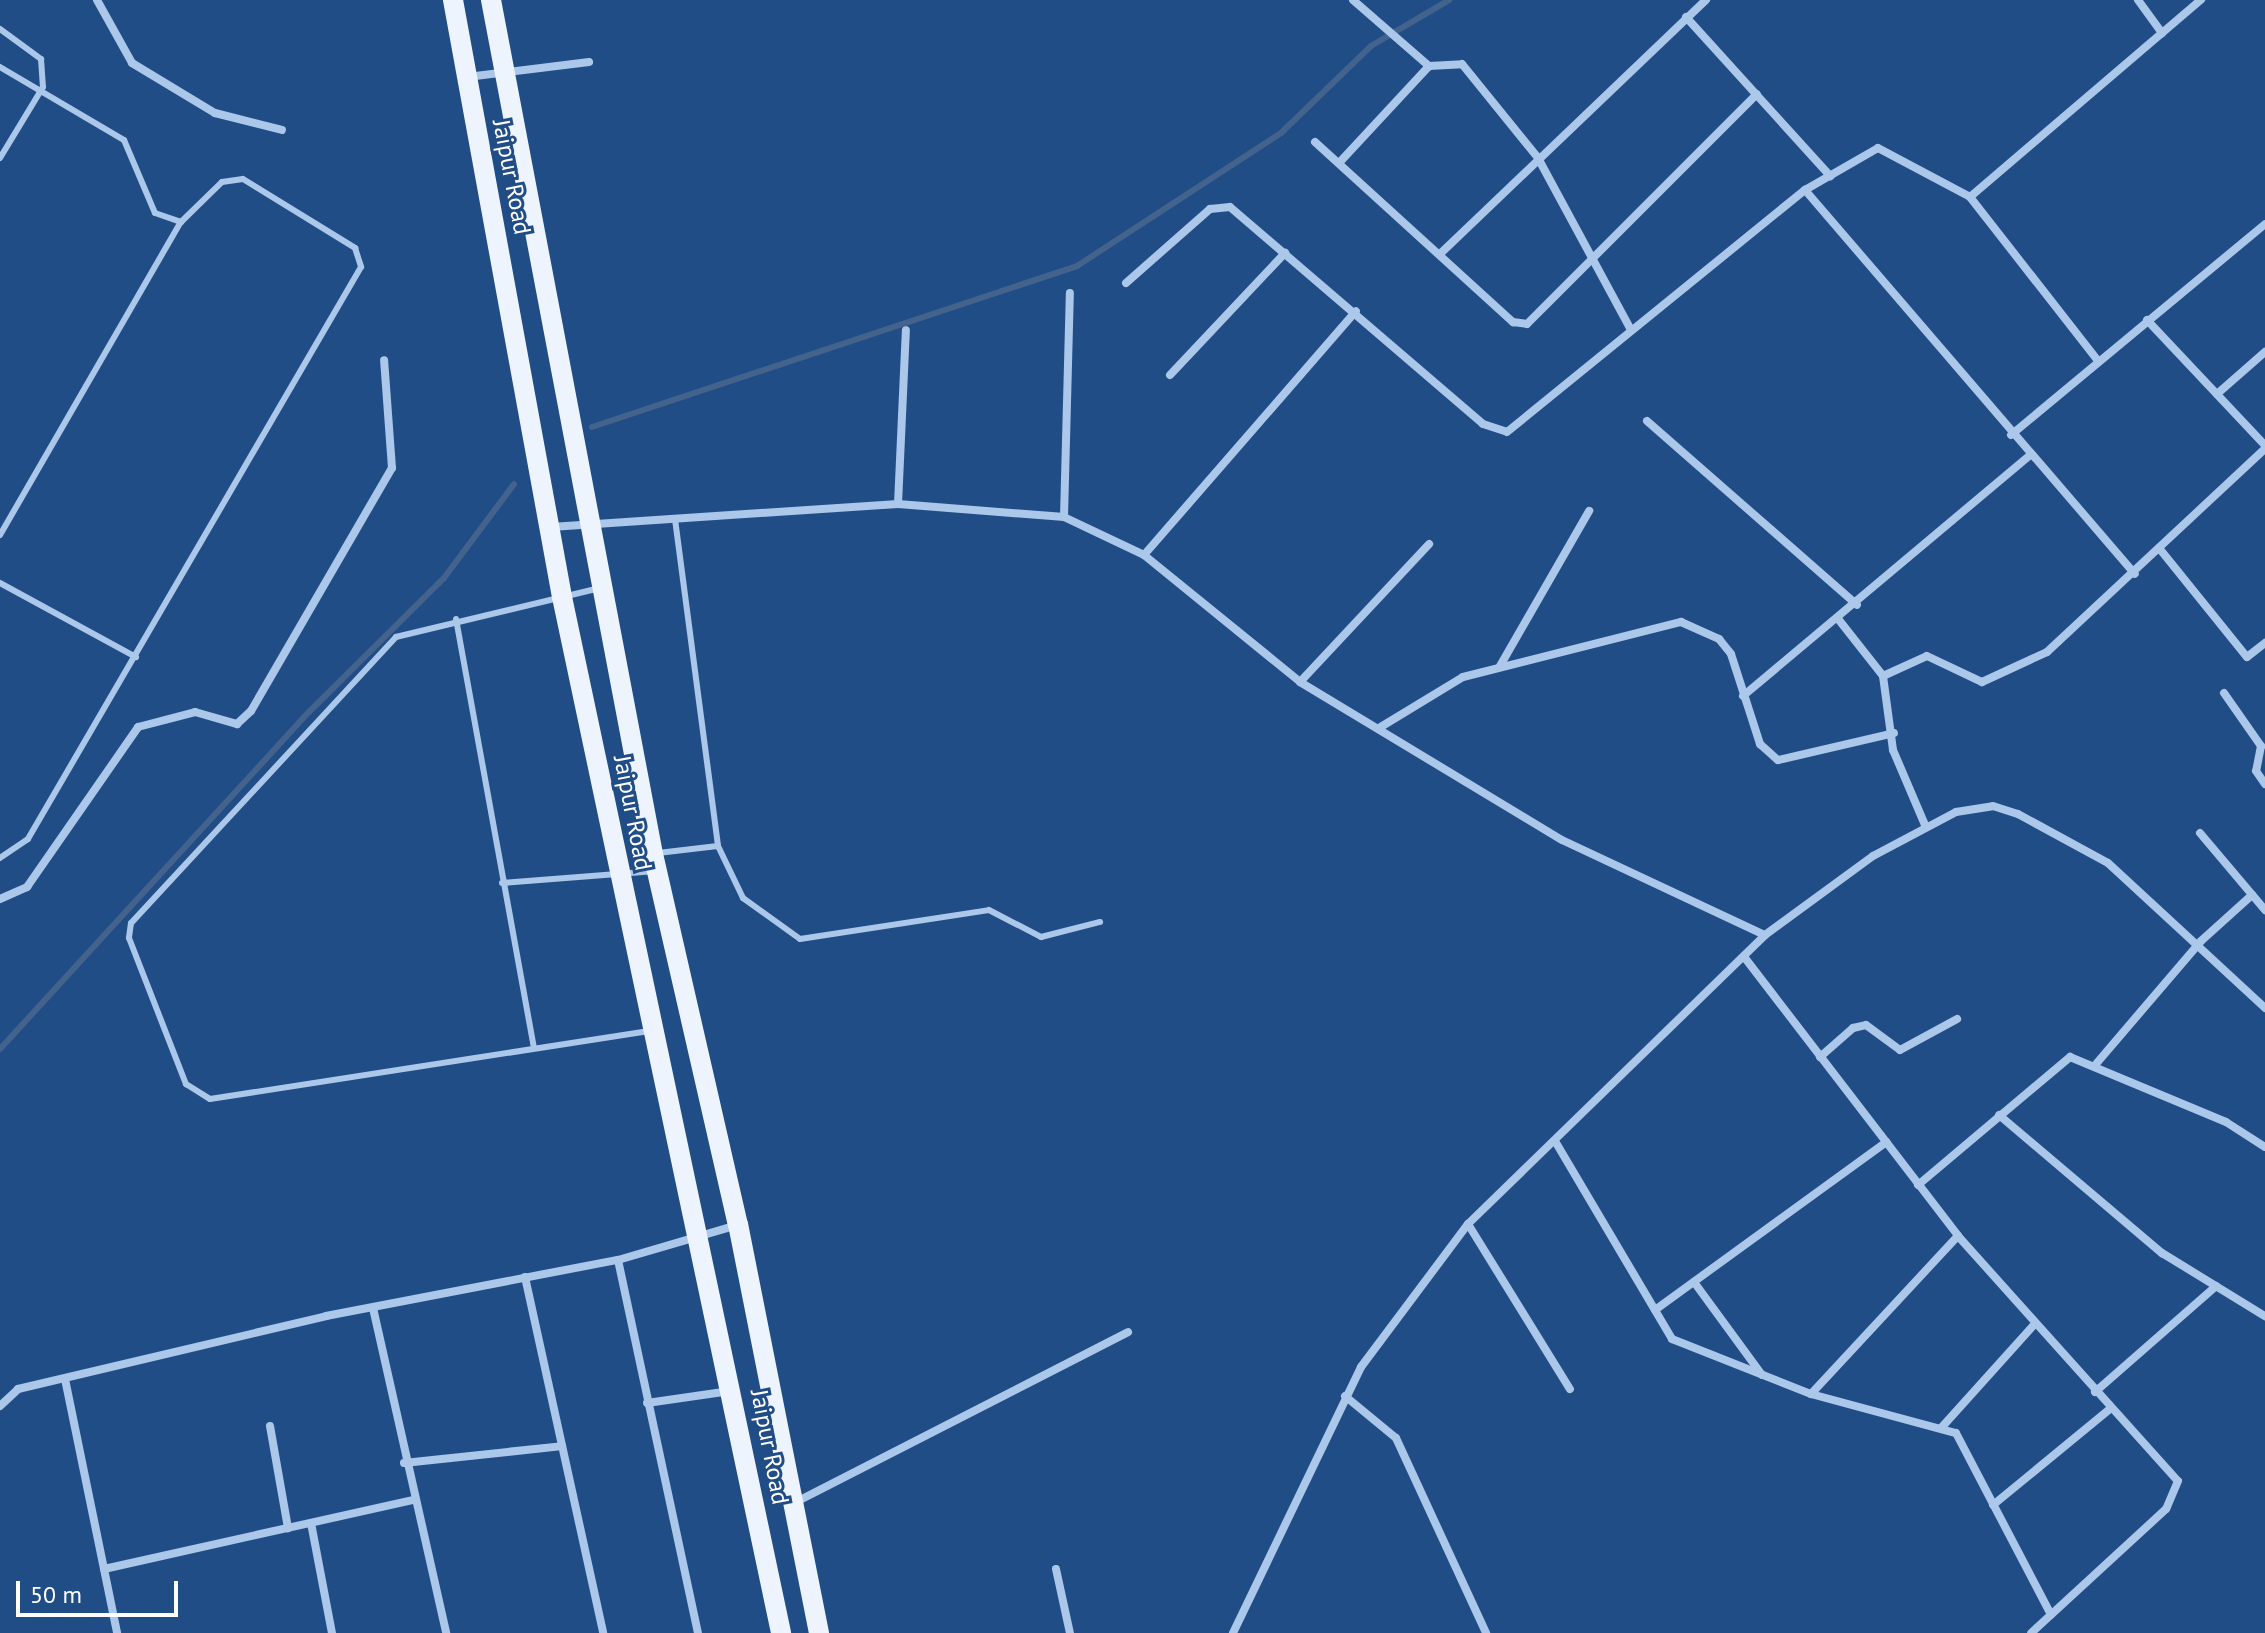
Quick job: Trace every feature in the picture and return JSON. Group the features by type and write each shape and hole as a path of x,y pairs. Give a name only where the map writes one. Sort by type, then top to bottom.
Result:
{"main road":[{"name":"Jaipur Road","path":"453,0 562,597 651,1031 702,1236 781,1633"},
{"name":"Jaipur Road","path":"491,0 655,862 738,1224 819,1633"}],"street":[{"path":"97,0 132,63 215,113 282,130"},
{"path":"1353,0 1387,24 1429,66"},
{"path":"1440,254 1706,0"},
{"path":"2138,0 2162,33"},
{"path":"1970,197 2201,0"},
{"path":"1686,17 1830,176"},
{"path":"1339,163 1429,66 1446,59 1462,64 1538,158 1587,259 1631,330"},
{"path":"466,77 503,70 589,62"},
{"path":"1315,142 1513,322 1527,324 1587,259 1757,94"},
{"path":"1126,283 1219,205 1285,253 1356,311 1483,424 1507,432 1805,190 1878,148 1970,197 2098,361"},
{"path":"1805,190 2029,456 2135,574"},
{"path":"2011,435 2265,224"},
{"path":"1170,375 1285,253"},
{"path":"1064,517 1070,293"},
{"path":"1144,555 1356,311"},
{"path":"1883,676 1927,656 1973,682 2007,675 2090,620 2159,548 2265,447 2147,320"},
{"path":"898,504 906,330"},
{"path":"2217,394 2265,352"},
{"path":"0,899 27,887 138,727 195,712 237,724 251,711 392,468 384,360"},
{"path":"1647,421 1857,605"},
{"path":"1743,696 1857,605 2029,456"},
{"path":"551,527 898,504 1064,517 1144,555 1300,682 1562,840 1765,935"},
{"path":"1500,667 1589,511"},
{"path":"1300,682 1429,544"},
{"path":"2159,548 2247,657 2265,643"},
{"path":"1839,620 1883,676 1894,733 1893,750 1925,825"},
{"path":"1379,728 1453,682 1500,667 1681,622 1719,639 1760,744 1778,760 1894,733"},
{"path":"2224,693 2261,746 2256,771 2265,784"},
{"path":"1233,1633 1345,1396 1379,1337 1468,1224 1745,958 1765,935 1925,825 1993,806 2040,823 2108,863 2201,941 2265,1008"},
{"path":"2200,833 2265,910"},
{"path":"2096,1064 2201,941 2252,895"},
{"path":"1745,958 1958,1236 2033,1326 2171,1470 2176,1495 2031,1633"},
{"path":"1820,1057 1853,1028 1866,1025 1900,1050 1957,1019"},
{"path":"1918,1185 2070,1057 2096,1064 2265,1147"},
{"path":"1999,1115 2162,1253 2265,1316"},
{"path":"1555,1141 1655,1310 1687,1349 1811,1394 1942,1427 1965,1443 1993,1505 2051,1615"},
{"path":"1655,1310 1886,1142"},
{"path":"0,1406 18,1389 373,1308 618,1260 738,1224"},
{"path":"1468,1224 1570,1389"},
{"path":"1811,1394 1958,1236"},
{"path":"618,1260 698,1633"},
{"path":"525,1277 603,1633"},
{"path":"1694,1282 1764,1377"},
{"path":"2095,1392 2216,1286"},
{"path":"373,1308 412,1500 446,1633"},
{"path":"1942,1427 2033,1326"},
{"path":"792,1505 1128,1332"},
{"path":"65,1379 117,1633"},
{"path":"647,1403 733,1390"},
{"path":"1345,1396 1396,1438 1486,1633"},
{"path":"1993,1505 2111,1408"},
{"path":"270,1426 288,1528"},
{"path":"404,1463 562,1446"},
{"path":"104,1569 412,1500"},
{"path":"311,1523 332,1633"},
{"path":"1056,1569 1070,1633"}],"lane":[{"path":"0,29 41,59 43,87 0,158"},
{"path":"0,67 43,87 124,140 149,207 181,222"},
{"path":"0,535 181,222 222,182 243,179 355,248 361,267 136,657 28,839 0,858"},
{"path":"675,519 718,846 743,898 800,939 989,910 1041,937 1100,922"},
{"path":"0,583 136,657"},
{"path":"604,587 456,619 384,647 131,923 131,953 186,1084 210,1099 651,1031"},
{"path":"456,619 534,1048"},
{"path":"502,883 619,874 718,846"}],"waterway":[{"path":"592,427 1077,266 1281,133 1371,46 1449,0"},
{"path":"0,1049 309,712 444,578 514,484"}]}
